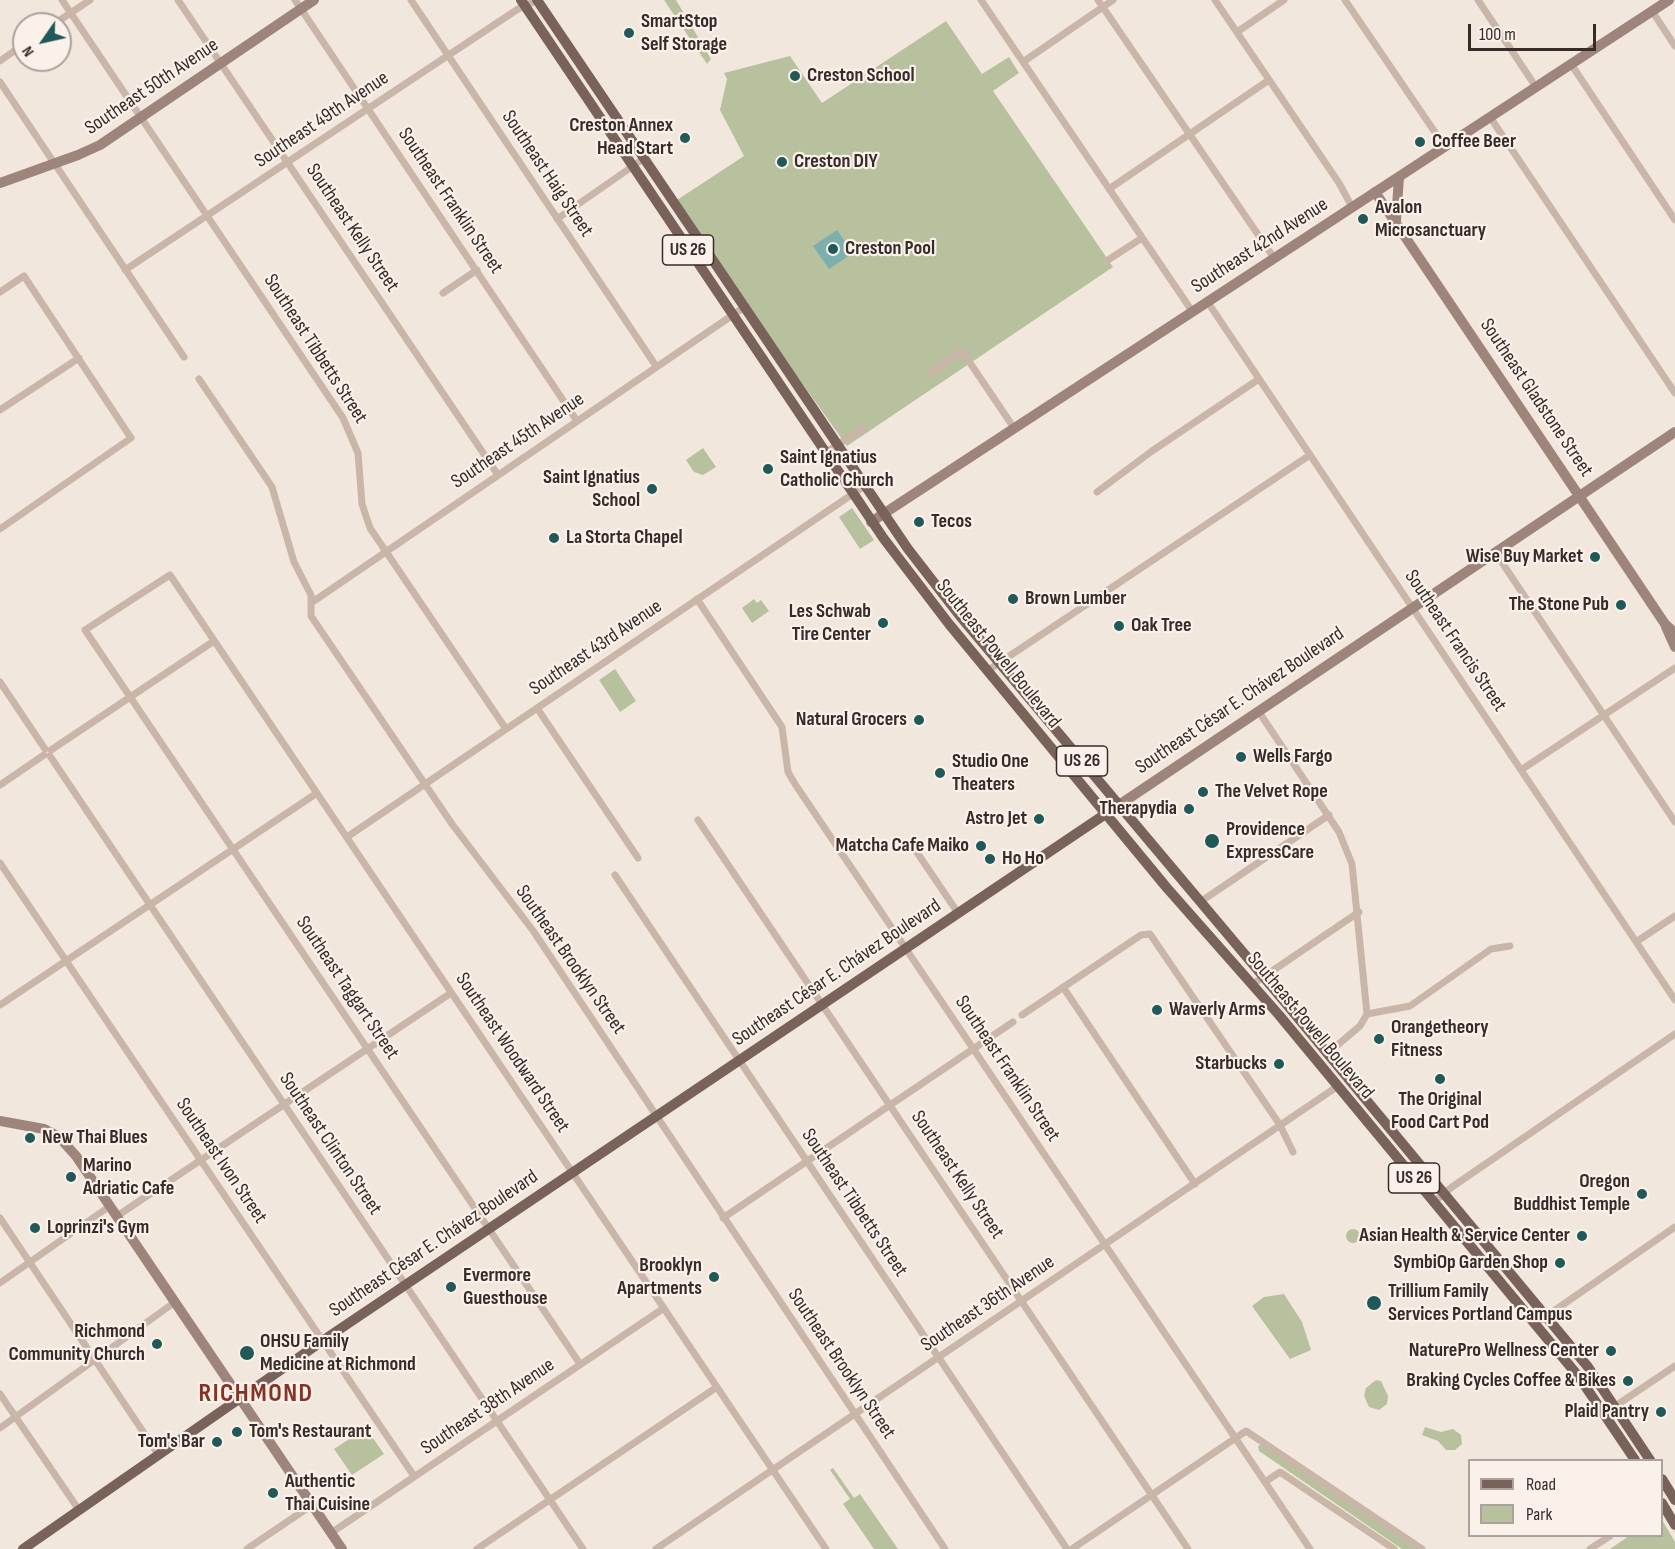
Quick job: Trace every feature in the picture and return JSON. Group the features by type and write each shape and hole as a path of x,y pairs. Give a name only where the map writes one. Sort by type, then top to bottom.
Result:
{"main road":[{"name":"Southeast 50th Avenue","path":"0,183 87,152 220,63 298,4 314,0"},
{"name":"Southeast Powell Boulevard","path":"537,0 882,514 960,616 1264,976 1601,1383 1649,1459"},
{"name":"Southeast 42nd Avenue","path":"871,522 1669,0"},
{"name":"Southeast Powell Boulevard","path":"523,3 871,522 987,671 1188,913 1253,984 1579,1377 1634,1459"},
{"path":"1396,221 1399,177"},
{"name":"Southeast Gladstone Street","path":"1375,192 1665,624 1675,647"},
{"name":"Southeast César E. Chávez Boulevard","path":"23,1549 322,1341 1675,432"},
{"name":"Southeast Gladstone Street","path":"1665,624 1675,633"},
{"path":"1310,1053 1328,1053"},
{"path":"1338,1086 1361,1093"},
{"path":"0,1121 40,1127 59,1137 76,1156 342,1549"},
{"path":"1663,1482 1675,1525"}],"street":[{"path":"72,12 90,0"},
{"name":"Southeast Kelly Street","path":"178,0 498,475"},
{"name":"Southeast Haig Street","path":"411,0 656,366"},
{"name":"Southeast 49th Avenue","path":"125,270 448,56 523,3 537,0"},
{"path":"981,0 1192,312"},
{"path":"1098,0 1274,258"},
{"path":"1023,62 1113,0"},
{"path":"1215,0 1339,183 1352,207"},
{"path":"1237,32 1284,0"},
{"path":"1345,0 1445,147"},
{"path":"1478,0 1536,87"},
{"name":"Southeast Franklin Street","path":"298,4 577,421"},
{"path":"1652,11 1675,46"},
{"name":"Southeast Tibbetts Street","path":"72,16 348,427 358,453 362,504 366,519 384,552 506,729"},
{"path":"1571,64 1675,220"},
{"path":"1109,189 1269,80"},
{"path":"0,82 184,357"},
{"path":"1491,117 1675,393"},
{"path":"557,219 643,159"},
{"path":"1108,260 1142,238"},
{"path":"444,292 477,270"},
{"path":"0,292 24,276 131,438 0,529"},
{"name":"Southeast Francis Street","path":"1207,301 1675,1000"},
{"name":"Southeast 45th Avenue","path":"311,603 743,308"},
{"path":"930,373 962,351 1014,428"},
{"path":"0,410 79,358"},
{"name":"Southeast Brooklyn Street","path":"199,379 272,487 289,548 311,595 311,616 424,784 534,932 945,1549"},
{"path":"1097,492 1152,451 1259,379"},
{"path":"825,453 863,428"},
{"path":"987,671 1310,455"},
{"name":"Southeast 43rd Avenue","path":"347,837 863,487"},
{"path":"1495,552 1675,822"},
{"name":"Southeast Taggart Street","path":"170,575 85,630 580,1364"},
{"name":"Southeast Woodward Street","path":"170,575 826,1549"},
{"name":"Southeast Franklin Street","path":"697,599 782,727 791,778 1310,1549"},
{"path":"0,785 214,641"},
{"path":"1521,770 1675,668"},
{"name":"Southeast Clinton Street","path":"0,682 583,1549"},
{"path":"537,708 638,858"},
{"path":"1259,712 1329,815 1350,856 1359,912 1366,1014 1360,1026 1328,1053"},
{"path":"0,1005 317,793"},
{"path":"1200,902 1329,815"},
{"name":"Southeast Kelly Street","path":"698,820 1188,1549"},
{"path":"907,845 914,848 958,914"},
{"name":"Southeast Ivon Street","path":"0,863 414,1476"},
{"name":"Southeast Tibbetts Street","path":"615,875 1067,1549"},
{"path":"1253,984 1359,912"},
{"path":"1636,942 1675,915"},
{"path":"1022,1015 1147,933 1152,936 1280,1125 1293,1152"},
{"path":"1366,1014 1410,1006 1491,949 1510,946"},
{"path":"1063,987 1195,1184"},
{"path":"117,1216 451,993"},
{"path":"723,1218 1013,1022"},
{"path":"1434,1202 1675,1034"},
{"name":"Southeast 36th Avenue","path":"656,1549 1338,1086"},
{"path":"0,1284 110,1206"},
{"path":"0,1218 158,1454"},
{"path":"1535,1323 1675,1227"},
{"path":"0,1428 175,1302"},
{"name":"Southeast 38th Avenue","path":"331,1533 664,1308"},
{"path":"1605,1413 1675,1366"},
{"path":"477,1549 717,1387"},
{"path":"0,1394 79,1510"},
{"path":"1072,1549 1246,1431 1422,1549"},
{"path":"1265,1482 1280,1472 1394,1549"},
{"path":"247,1549 312,1505"},
{"path":"1590,1549 1608,1537"}],"green space":[{"path":"664,0 676,0 711,59 707,64"},
{"path":"946,21 982,74 1009,57 1019,73 993,91 1113,267 847,446 677,200 744,156 720,110 727,79 724,73 790,56 822,103"},
{"path":"703,448 716,467 703,475 694,472 686,460"},
{"path":"852,508 874,540 860,549 839,517"},
{"path":"754,599 757,603 761,600 769,611 752,623 742,608"},
{"path":"615,669 636,701 620,712 599,680"},
{"path":"1350,1229 1356,1229 1360,1236 1356,1243 1350,1243 1346,1239 1346,1233"},
{"path":"1284,1294 1302,1322 1311,1350 1290,1359 1252,1306 1264,1297"},
{"path":"1376,1380 1381,1381 1388,1396 1387,1404 1379,1410 1369,1407 1364,1396 1366,1388"},
{"path":"1425,1427 1441,1432 1453,1429 1461,1435 1462,1444 1455,1450 1446,1450 1438,1441 1422,1435"},
{"path":"366,1428 384,1454 352,1475 334,1449"},
{"path":"1262,1444 1417,1549 1402,1549 1259,1451 1258,1446"},
{"path":"833,1468 854,1498 860,1494 898,1549 874,1549 843,1504 850,1499 830,1470"},
{"path":"1663,1522 1675,1542 1675,1549 1610,1549 1628,1537 1663,1537"}],"water":[{"name":"Creston Pool","path":"837,230 853,253 829,269 813,246"}],"place":[{"name":"SmartStop Self Storage","path":"629,33"},
{"name":"Creston School","path":"795,76"},
{"name":"Creston Annex Head Start","path":"685,138"},
{"name":"Coffee Beer","path":"1420,142"},
{"name":"Creston DIY","path":"782,162"},
{"name":"Avalon Microsanctuary","path":"1363,219"},
{"name":"Creston Pool","path":"833,249"},
{"name":"Saint Ignatius Catholic Church","path":"768,469"},
{"name":"Saint Ignatius School","path":"652,489"},
{"name":"Tecos","path":"919,522"},
{"name":"La Storta Chapel","path":"554,538"},
{"name":"Wise Buy Market","path":"1595,557"},
{"name":"Brown Lumber","path":"1013,599"},
{"name":"The Stone Pub","path":"1621,605"},
{"name":"Les Schwab Tire Center","path":"883,623"},
{"name":"Oak Tree","path":"1119,626"},
{"name":"Natural Grocers","path":"919,720"},
{"name":"Wells Fargo","path":"1241,757"},
{"name":"Studio One Theaters","path":"940,773"},
{"name":"The Velvet Rope","path":"1203,792"},
{"name":"Therapydia","path":"1189,809"},
{"name":"Astro Jet","path":"1039,819"},
{"name":"Providence ExpressCare","path":"1212,841"},
{"name":"Matcha Cafe Maiko","path":"981,846"},
{"name":"Ho Ho","path":"990,859"},
{"name":"Waverly Arms","path":"1157,1010"},
{"name":"Orangetheory Fitness","path":"1379,1039"},
{"name":"Starbucks","path":"1279,1064"},
{"name":"The Original Food Cart Pod","path":"1440,1079"},
{"name":"New Thai Blues","path":"30,1138"},
{"name":"Marino Adriatic Cafe","path":"71,1177"},
{"name":"Oregon Buddhist Temple","path":"1642,1194"},
{"name":"Loprinzi's Gym","path":"35,1228"},
{"name":"Asian Health & Service Center","path":"1582,1236"},
{"name":"SymbiOp Garden Shop","path":"1560,1263"},
{"name":"Brooklyn Apartments","path":"714,1277"},
{"name":"Evermore Guesthouse","path":"451,1287"},
{"name":"Trillium Family Services Portland Campus","path":"1374,1303"},
{"name":"Richmond Community Church","path":"157,1344"},
{"name":"NaturePro Wellness Center","path":"1611,1351"},
{"name":"OHSU Family Medicine at Richmond","path":"247,1353"},
{"name":"Braking Cycles Coffee & Bikes","path":"1628,1381"},
{"name":"Plaid Pantry","path":"1661,1412"},
{"name":"Tom's Restaurant","path":"237,1432"},
{"name":"Tom's Bar","path":"217,1442"},
{"name":"Authentic Thai Cuisine","path":"273,1493"}],"district":[{"name":"RICHMOND","path":"256,1394"}]}
